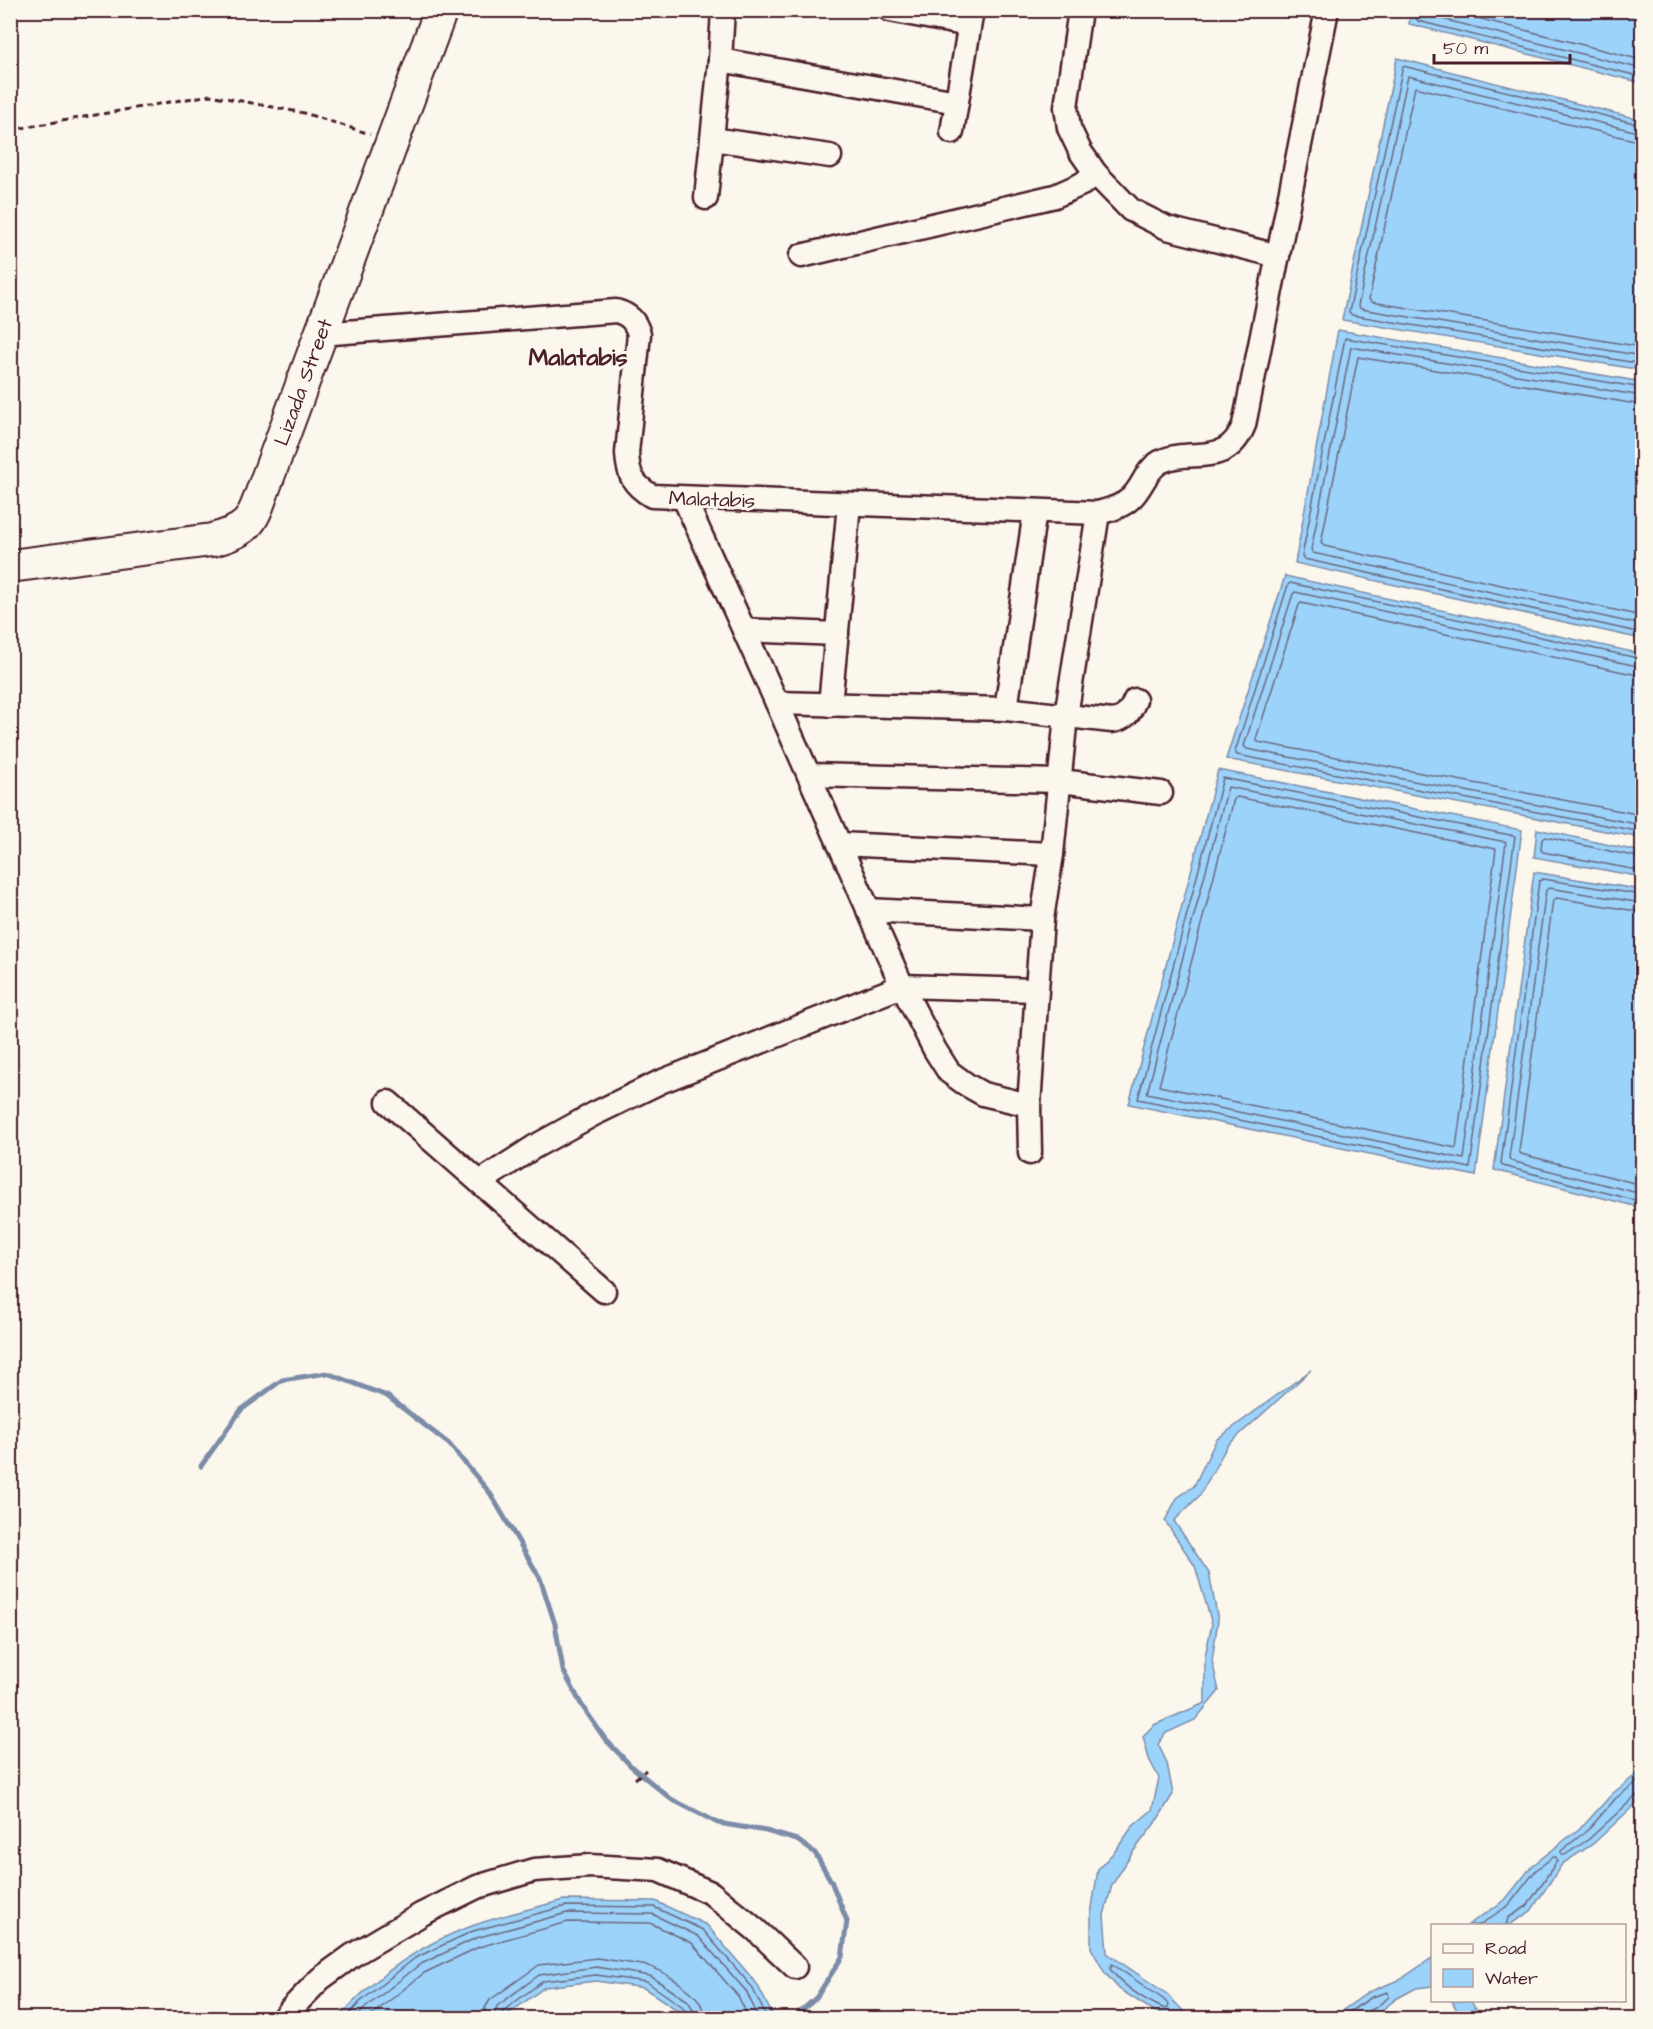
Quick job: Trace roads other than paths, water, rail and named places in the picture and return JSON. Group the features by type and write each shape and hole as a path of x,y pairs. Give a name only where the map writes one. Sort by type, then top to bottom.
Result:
{"street":[{"name":"Lizada Street","path":"10,566 212,540 234,534 249,522 263,491 441,10"},
{"path":"706,198 723,10"},
{"path":"890,10 970,18 952,132"},
{"path":"1080,10 1066,107 1070,128 1080,151 1096,174 1131,210 1167,228 1278,256"},
{"path":"1030,1153 1029,1105 1042,919 1052,854 1066,716 1098,513 1132,498 1147,473 1162,461 1214,453 1226,448 1240,434 1244,425 1327,10"},
{"path":"720,60 957,102"},
{"path":"712,139 830,156"},
{"path":"801,255 1055,196 1082,184 1096,174"},
{"name":"Malatabis","path":"320,334 616,310 627,314 639,334 627,453 628,468 632,479 640,489 652,496 1098,513"},
{"path":"684,498 902,986 934,1050 949,1072 966,1085 983,1094 1029,1105"},
{"path":"830,705 849,504"},
{"path":"1006,709 1035,511"},
{"path":"744,630 837,634"},
{"path":"777,703 1006,709 1112,721 1121,720 1130,711 1135,700"},
{"path":"808,775 1060,782 1161,793"},
{"path":"839,844 1052,854"},
{"path":"868,910 1042,919"},
{"path":"480,1182 534,1147 594,1113 660,1082 902,986 1036,990"},
{"path":"388,1102 604,1291"},
{"path":"284,2019 320,1979 353,1955 422,1914 477,1887 534,1870 590,1866 658,1870 711,1893 756,1930 795,1967"}],"water":[{"path":"1411,11 1642,11 1642,83 1409,24"},
{"path":"1397,58 1642,120 1642,370 1342,320"},
{"path":"1338,330 1642,382 1642,639 1295,563"},
{"path":"1285,576 1642,654 1642,838 1226,759"},
{"path":"1218,770 1522,830 1476,1176 1129,1104"},
{"path":"1537,829 1642,852 1642,877 1534,857"},
{"path":"1534,872 1642,890 1642,1208 1494,1170"},
{"path":"1311,1370 1227,1446 1200,1495 1174,1521 1209,1573 1218,1620 1212,1661 1219,1691 1195,1720 1166,1733 1158,1744 1167,1763 1173,1794 1112,1885 1104,1915 1107,1953 1167,1994 1187,2015 1337,2014 1369,1992 1401,1979 1431,1959 1431,1986 1416,1988 1396,1999 1377,2014 1363,2018 1171,2018 1152,2010 1119,1989 1105,1973 1091,1948 1091,1914 1098,1869 1116,1850 1132,1827 1152,1810 1159,1778 1149,1759 1143,1736 1154,1725 1205,1703 1205,1656 1212,1624 1195,1566 1165,1521 1177,1498 1194,1486 1216,1440"},
{"path":"1642,1770 1642,1798 1593,1844 1562,1864 1531,1911 1511,1924 1469,1924 1505,1900 1532,1866 1585,1824 1612,1794"},
{"path":"564,1900 655,1901 707,1925 757,1984 774,2018 682,2018 679,2011 644,1988 596,1981 545,1987 503,2018 338,2018 383,1976 434,1942 483,1922"},
{"path":"1453,2002 1472,2002 1480,2018 1461,2018"}],"waterway":[{"path":"201,1466 241,1410 282,1380 327,1373 387,1396 449,1444 490,1493 540,1578 555,1624 563,1670 581,1704 605,1739 631,1766 671,1799 718,1823 766,1831 797,1840 815,1853 831,1881 847,1921 842,1957 816,1998 793,2018"}],"district":[{"name":"Malatabis","path":"578,357"}]}
